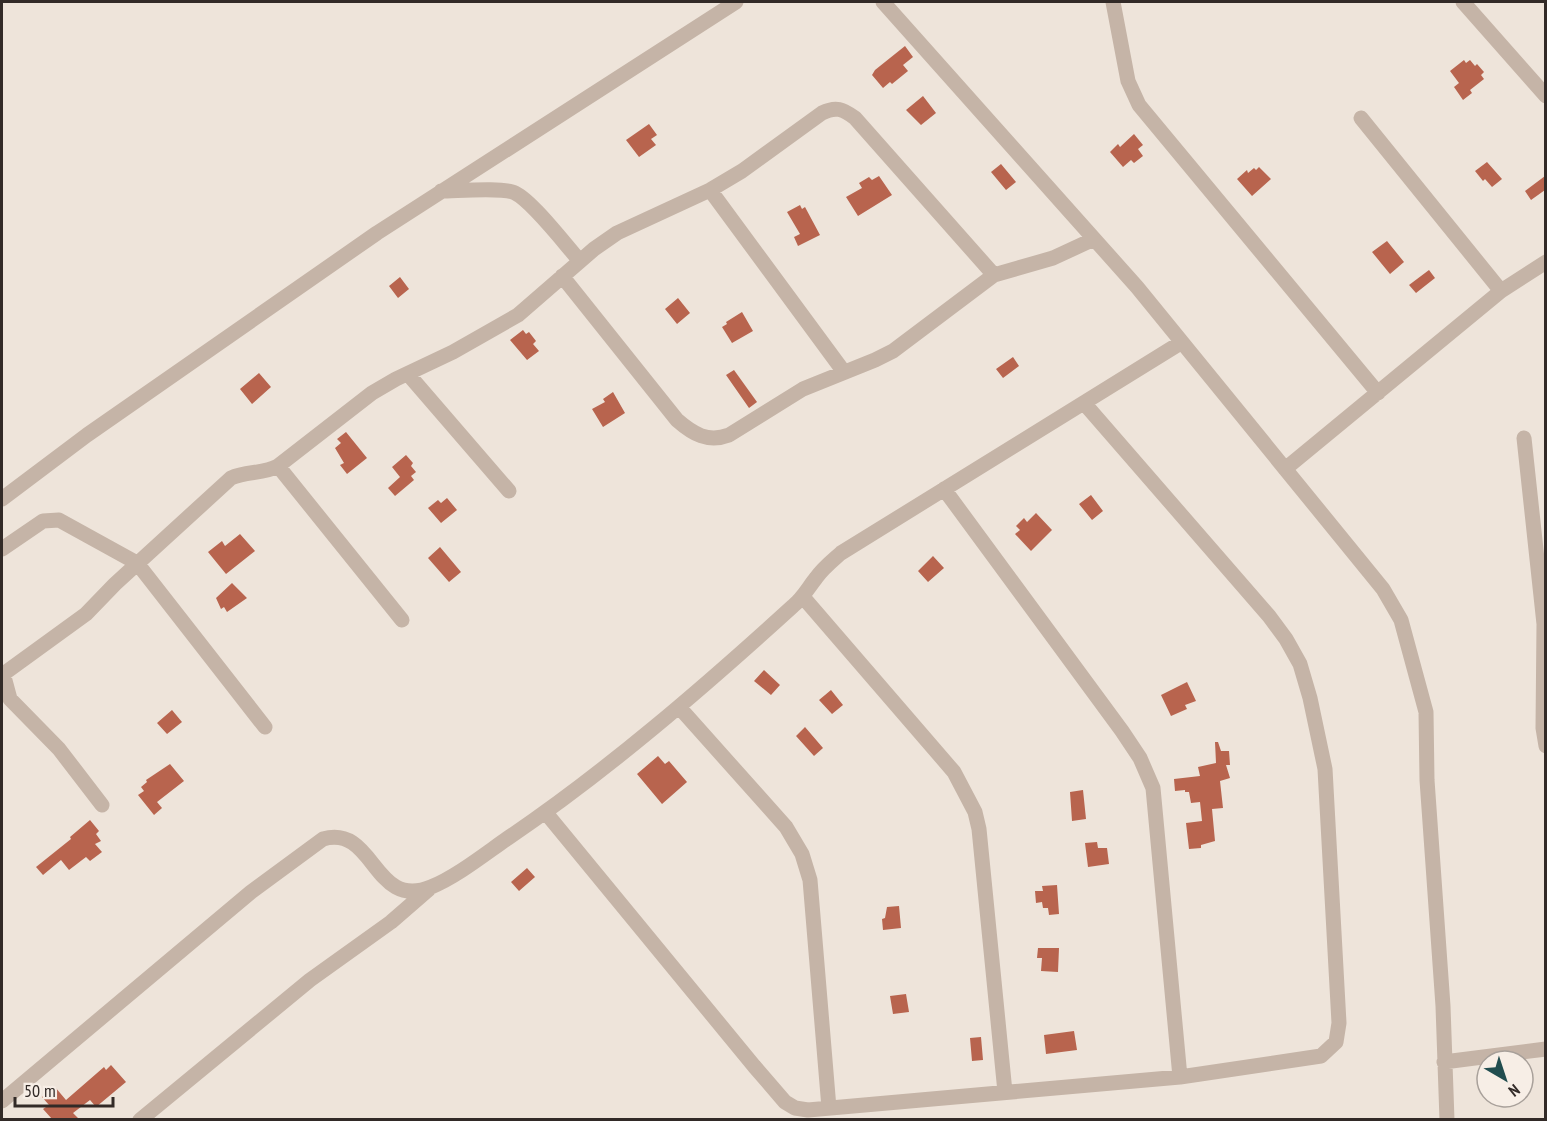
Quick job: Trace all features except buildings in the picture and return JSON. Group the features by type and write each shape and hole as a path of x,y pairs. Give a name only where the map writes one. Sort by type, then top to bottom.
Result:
{"street":[{"path":"2,499 96,428 377,233 736,2"},
{"path":"883,2 1094,239 1182,342 1383,589 1401,620 1426,712 1427,780 1443,1006 1447,1119"},
{"path":"1113,2 1128,81 1139,105 1378,393"},
{"path":"1463,2 1545,96"},
{"path":"102,805 59,750 6,698 2,674 86,614 137,563 231,478 273,469 355,405 396,379 453,352 518,315 579,260 617,233 710,190 742,171 822,113 839,108 855,118 994,275"},
{"path":"1361,118 1501,291"},
{"path":"441,191 501,190 514,192 526,200 579,260"},
{"path":"710,190 844,372"},
{"path":"562,276 677,420 708,440 718,440 802,389 893,351 994,275 1053,258 1094,239"},
{"path":"1285,469 1501,291 1545,262"},
{"path":"140,1119 310,980 391,922 431,887 546,813 679,707 803,597 827,565 842,553 1182,342"},
{"path":"408,374 509,491"},
{"path":"546,813 785,1102 795,1108 808,1110 1180,1077 1321,1056 1336,1042 1339,1023 1325,769 1310,698 1300,664 1286,639 1269,616 1084,403"},
{"path":"1524,438 1544,624 1543,728 1545,746"},
{"path":"278,466 402,620"},
{"path":"944,489 1122,731 1140,758 1153,788 1180,1077"},
{"path":"2,549 42,521 59,520 137,563 265,727"},
{"path":"803,597 954,772 975,812 979,829 1005,1092"},
{"path":"679,707 786,827 802,854 810,880 829,1108"},
{"path":"2,1101 251,892 323,838 334,836 352,840 382,876 399,890 409,892 431,887"},
{"path":"1444,1062 1545,1049"}]}
